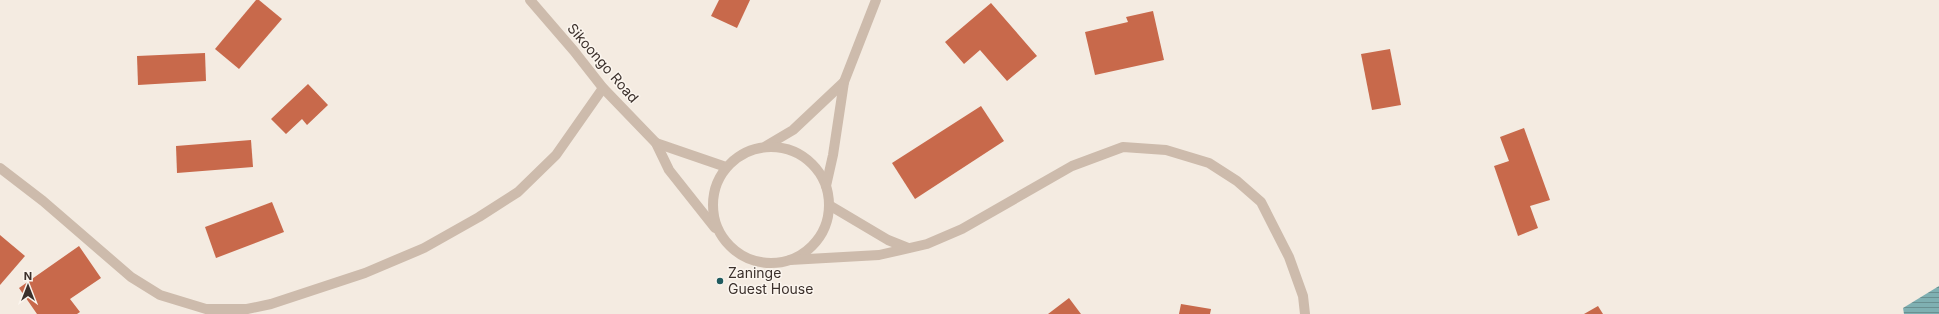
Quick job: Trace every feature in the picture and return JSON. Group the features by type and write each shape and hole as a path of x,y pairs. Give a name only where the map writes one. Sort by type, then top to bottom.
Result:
{"street":[{"name":"Sikoongo Road","path":"530,0 604,88 656,143"},
{"path":"826,186 833,155 844,82 876,0"},
{"path":"722,236 714,219 712,201 716,183 726,167 744,153 766,146 794,130 821,106 844,82"},
{"path":"0,168 43,201 132,277 160,295 206,309 247,309 271,304 365,273 424,248 478,217 518,192 556,155 604,88"},
{"path":"656,143 726,167"},
{"path":"656,143 669,170 735,251 752,260 772,263 790,260 879,255 927,244 962,229 1072,166 1122,147 1166,150 1209,163 1237,181 1261,202 1289,257 1303,296 1305,314"},
{"path":"766,146 786,148 803,156 817,169 826,186 829,205 827,223 818,239 806,252 790,260"},
{"path":"829,205 888,240 908,248"}],"water":[{"path":"1939,286 1939,314 1904,314 1903,308"}],"building":[{"path":"256,0 259,0 282,19 239,69 215,49"},
{"path":"719,0 750,0 737,28 711,16"},
{"path":"991,3 1037,56 1007,81 980,50 964,64 945,42"},
{"path":"1153,11 1164,60 1095,75 1085,32 1128,22 1126,17"},
{"path":"1390,49 1401,105 1372,110 1361,54"},
{"path":"205,53 206,81 138,85 137,56"},
{"path":"308,84 328,105 307,125 302,119 286,134 271,119"},
{"path":"981,106 1004,141 915,199 892,163"},
{"path":"1524,128 1550,200 1530,206 1538,228 1518,236 1494,166 1509,161 1500,137"},
{"path":"251,140 253,167 177,173 176,146"},
{"path":"272,202 284,232 216,258 205,227"},
{"path":"0,235 25,256 0,285"},
{"path":"79,246 101,278 70,299 80,312 77,314 37,314 19,288"},
{"path":"1069,298 1081,314 1048,314"},
{"path":"1181,304 1211,309 1210,314 1179,314"},
{"path":"1598,306 1603,314 1584,314"}],"place":[{"name":"Zaninge Guest House","path":"720,281"}]}
